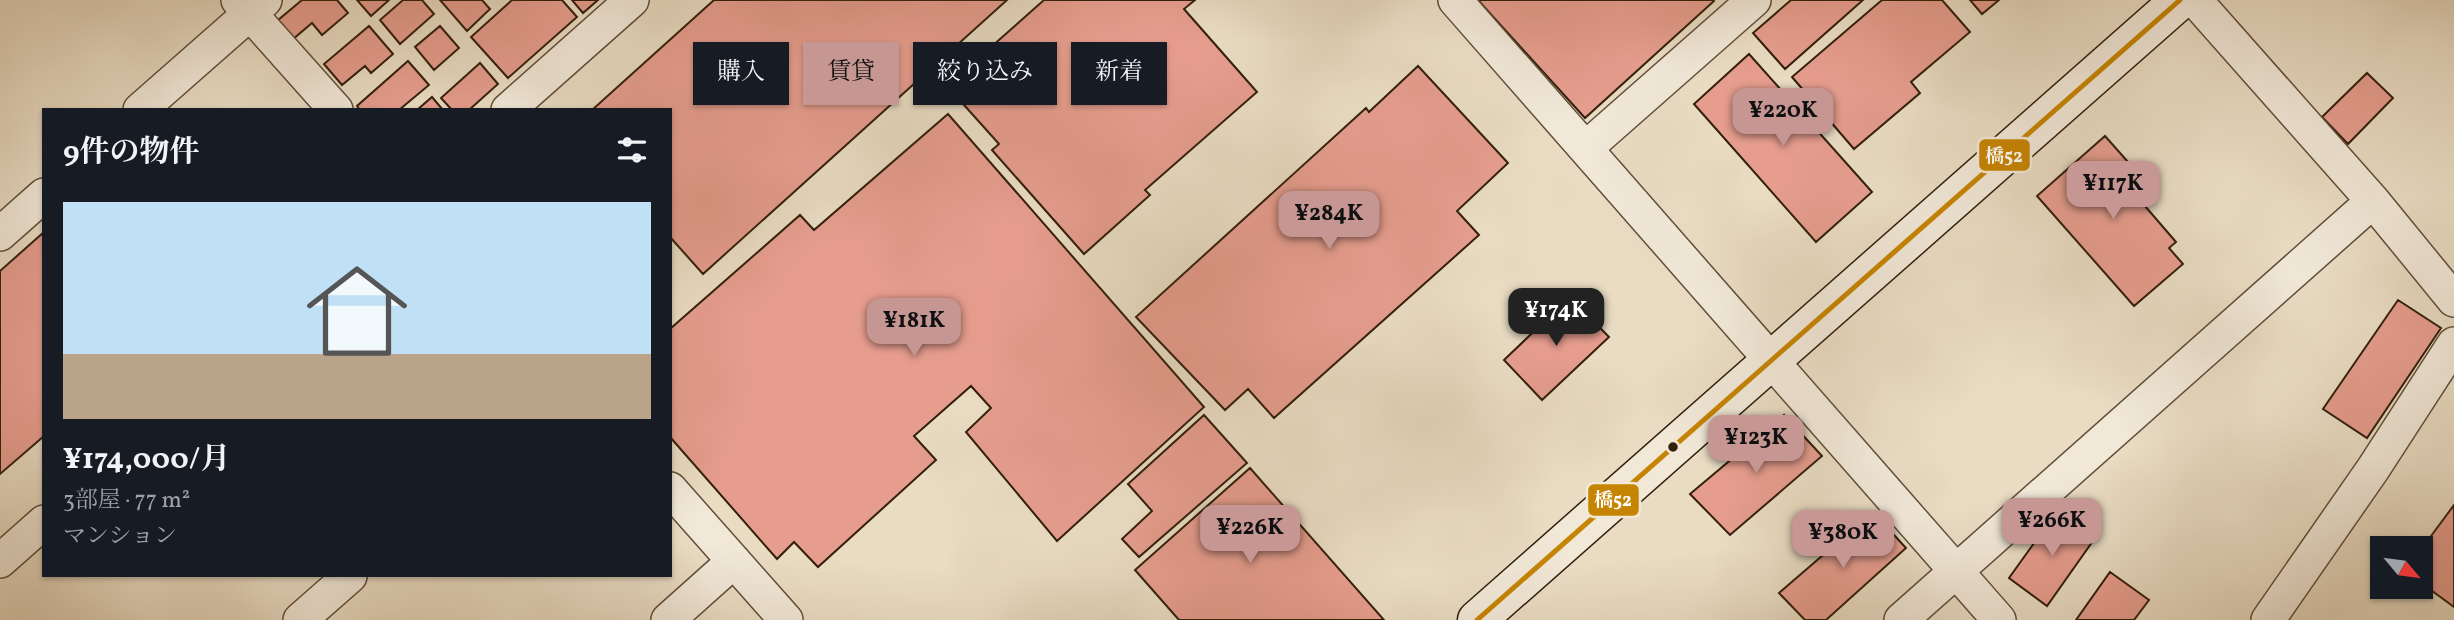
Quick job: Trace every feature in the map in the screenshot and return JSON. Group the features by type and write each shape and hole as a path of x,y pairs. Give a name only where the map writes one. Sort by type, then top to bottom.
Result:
{"street":[{"path":"510,108 632,0"},
{"path":"1455,0 1999,620"},
{"path":"1586,148 1754,0"},
{"path":"1477,620 2180,0"},
{"path":"2195,0 2374,201 2454,300"},
{"path":"142,108 251,4 334,108"},
{"path":"0,234 42,197"},
{"path":"1901,620 2374,201"},
{"path":"2268,620 2373,469 2454,344"},
{"path":"672,491 786,620"},
{"path":"0,561 42,524"},
{"path":"668,620 734,561"},
{"path":"300,620 349,577"}],"building":[{"path":"302,0 337,0 348,13 322,35 312,23 292,40 277,21"},
{"path":"357,0 389,0 371,16"},
{"path":"403,0 422,0 434,14 400,44 380,20"},
{"path":"440,0 482,0 490,9 467,31"},
{"path":"512,0 562,0 577,17 508,78 471,37"},
{"path":"572,0 598,0 583,13"},
{"path":"714,0 1007,0 960,42 913,42 913,85 899,97 899,42 803,42 803,105 891,105 703,274 672,239 672,108 594,108"},
{"path":"1044,0 1195,0 1184,9 1257,92 1145,190 1150,195 1084,254 992,150 999,144 964,105 1057,105 1057,42 997,42"},
{"path":"1478,0 1713,0 1714,1 1585,118"},
{"path":"1791,0 1863,0 1785,69 1753,33"},
{"path":"1882,0 1942,0 1970,32 1911,82 1920,93 1854,149 1792,77"},
{"path":"1970,0 1999,0 1982,14"},
{"path":"369,26 393,54 371,73 365,66 342,85 324,64"},
{"path":"440,26 459,48 434,70 415,47"},
{"path":"1749,54 1872,192 1816,242 1694,104"},
{"path":"408,61 429,85 401,108 357,106"},
{"path":"480,63 498,84 471,108 450,108 441,98"},
{"path":"1418,66 1508,163 1457,211 1479,235 1274,418 1248,389 1225,410 1136,317 1366,108 1369,112"},
{"path":"2367,73 2393,98 2348,144 2322,117"},
{"path":"432,97 441,108 419,108"},
{"path":"948,114 1204,407 1057,541 966,432 991,408 971,386 914,436 936,460 818,567 794,542 777,559 672,439 672,327 800,215 814,230"},
{"path":"2105,136 2144,180 2132,191 2176,242 2169,248 2183,264 2134,306 2037,196"},
{"path":"42,234 42,438 0,474 0,271"},
{"path":"1570,297 1609,337 1542,400 1504,360"},
{"path":"2398,300 2441,328 2367,438 2323,409"},
{"path":"1204,415 1247,463 1139,557 1122,539 1152,511 1128,484"},
{"path":"1784,415 1822,456 1730,535 1690,494"},
{"path":"1250,468 1384,620 1179,620 1135,570"},
{"path":"2454,505 2454,607 2433,592 2431,536"},
{"path":"2057,511 2095,538 2047,606 2009,578"},
{"path":"1873,512 1906,548 1826,620 1805,620 1779,593"},
{"path":"2110,572 2149,600 2134,620 2076,620"}],"transit line":[{"name":"橋52","path":"1477,620 2180,0"}]}
